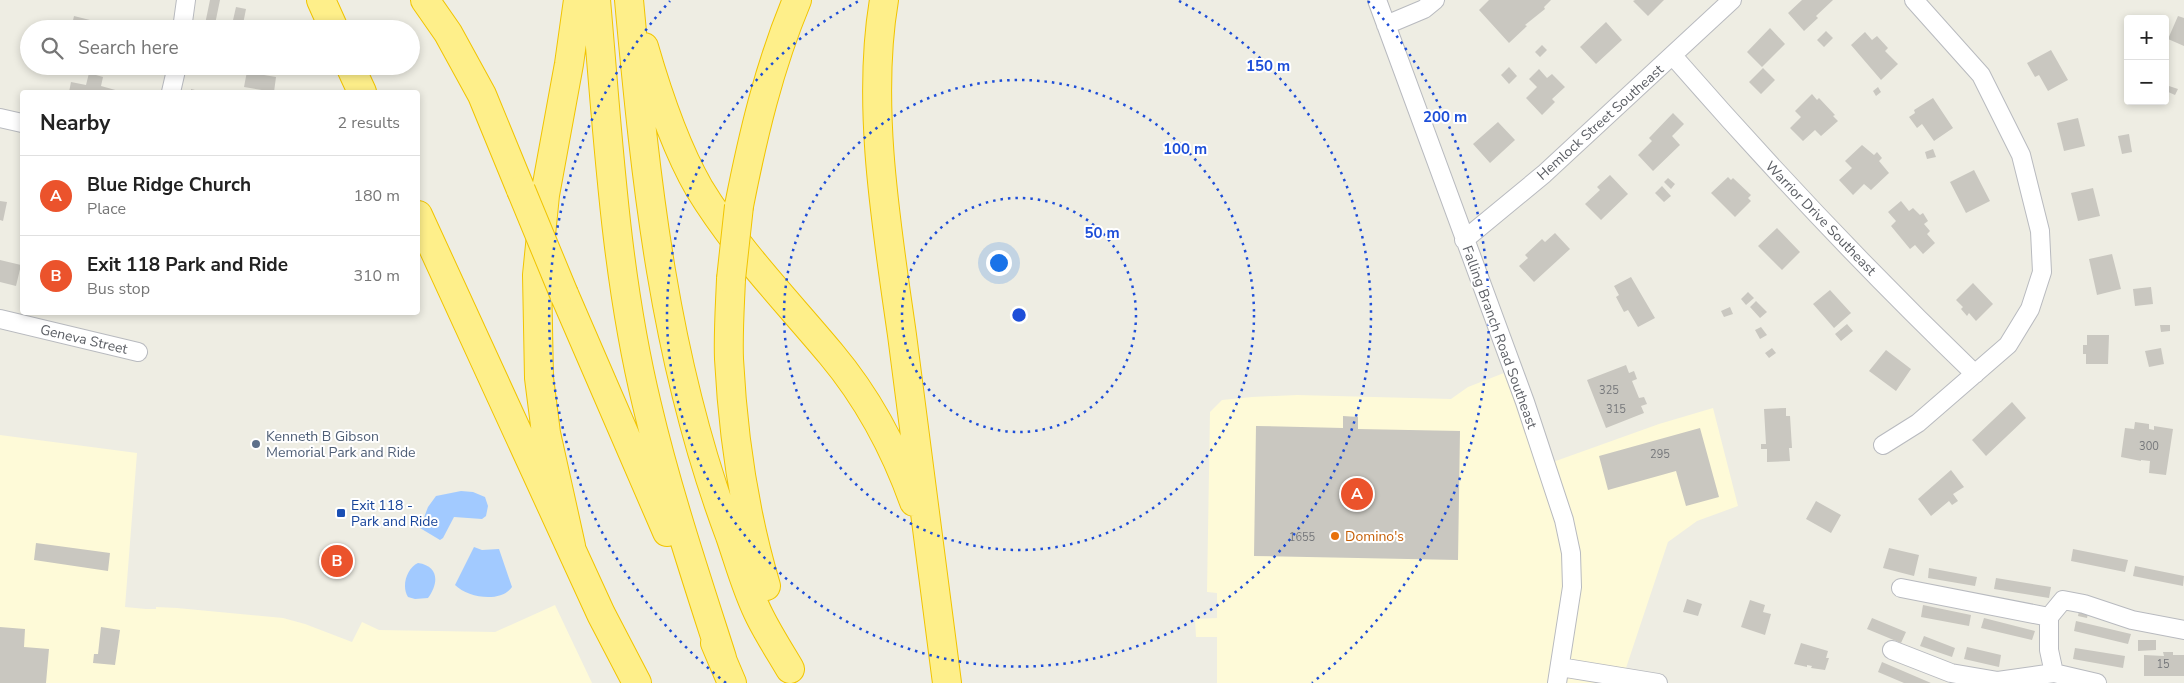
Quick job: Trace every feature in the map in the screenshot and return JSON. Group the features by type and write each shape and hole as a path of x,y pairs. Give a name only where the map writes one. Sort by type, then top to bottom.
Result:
{"highway":[{"path":"321,0 330,20"},
{"path":"425,0 448,34 482,95 564,294 732,683"},
{"path":"571,546 546,433 539,378 537,292 545,195 569,64 578,0"},
{"path":"596,0 616,213 630,319 647,404 666,477 722,658"},
{"path":"630,0 646,56 679,146 699,187 754,265 832,355 861,394 904,472 932,550"},
{"path":"630,0 644,156 656,248 672,337 692,421 717,502 759,615 793,676"},
{"path":"793,676 757,556 742,490 734,425 729,358 731,279 739,206 753,133 774,59 797,0"},
{"path":"884,0 876,76 881,155 890,248 932,550 947,683"},
{"path":"354,75 361,90"},
{"path":"420,219 542,488 571,546 601,614 636,683"}],"street":[{"path":"183,20 186,0"},
{"name":"Falling Branch Road Southeast","path":"1377,0 1525,402 1564,520 1571,553 1572,587 1558,675"},
{"path":"1386,25 1424,9 1435,0"},
{"name":"Hemlock Street Southeast","path":"1464,240 1544,174 1732,0"},
{"path":"1883,445 1918,423 2008,345 2030,309 2042,272 2040,231 2021,154 1980,75 1914,0"},
{"name":"Warrior Drive Southeast","path":"1673,56 1730,122 1896,296 1976,374"},
{"path":"171,90 175,75"},
{"path":"0,118 20,123"},
{"name":"Geneva Street","path":"0,319 138,352"},
{"path":"1901,588 2049,617"},
{"path":"2054,673 2050,650 2049,617 2063,600 2084,604 2132,620 2184,630"},
{"path":"1892,650 1952,674 1998,682 2054,673 2097,683"},
{"path":"1558,675 1658,683"}],"shaded area":[{"path":"1505,370 1539,467 1659,424 1713,408 1738,506 1697,521 1668,542 1621,683 1217,683 1217,637 1196,637 1195,619 1217,618 1217,593 1207,592 1210,412 1222,400 1252,397 1297,395 1451,399 1468,387 1504,373"},
{"path":"0,435 137,453 125,607 146,609 156,609 156,607 177,608 283,618 305,624 352,642 362,622 379,630 495,632 555,605 592,683 0,683"}],"water":[{"path":"461,491 473,492 485,497 488,506 486,516 482,519 454,517 443,538 440,540 420,528 428,507 436,496"},
{"path":"474,547 482,550 499,549 512,587 507,592 493,597 476,596 455,585"},
{"path":"418,563 430,568 435,576 434,587 428,598 415,599 408,597 406,593 405,583 408,573"}],"building":[{"path":"210,0 220,0 216,20 206,20"},
{"path":"1489,0 1551,0 1544,7 1545,9 1525,25 1527,26 1509,43 1479,10"},
{"path":"1664,0 1648,16 1633,1"},
{"path":"1802,0 1833,0 1804,31 1788,13"},
{"path":"236,7 246,9 244,20 233,20"},
{"path":"74,16 90,20 73,20"},
{"path":"2178,16 2184,18 2184,46 2169,39"},
{"path":"1606,22 1622,40 1596,64 1580,47"},
{"path":"1770,28 1785,44 1762,67 1747,52"},
{"path":"1826,31 1833,38 1824,47 1817,40"},
{"path":"1865,32 1872,40 1877,36 1888,48 1885,51 1898,64 1881,80 1851,45"},
{"path":"1542,45 1547,50 1540,57 1535,52"},
{"path":"2051,50 2068,80 2048,91 2039,75 2035,77 2027,63"},
{"path":"1509,67 1517,76 1509,84 1501,75"},
{"path":"1763,68 1775,80 1761,94 1749,82"},
{"path":"1539,69 1547,78 1552,74 1565,87 1552,99 1555,102 1542,115 1526,98 1537,87 1529,79"},
{"path":"88,75 96,75 103,77 101,86 115,90 69,90 71,82 86,85"},
{"path":"246,75 276,77 274,90 244,87"},
{"path":"2169,86 2178,89 2175,95 2169,92"},
{"path":"1878,87 1881,92 1876,96 1873,91"},
{"path":"1812,94 1817,100 1819,98 1835,115 1833,116 1838,121 1821,136 1815,130 1803,141 1790,128 1801,117 1795,111"},
{"path":"1933,98 1953,128 1934,141 1922,124 1917,128 1909,117 1915,113 1914,110"},
{"path":"1673,113 1684,124 1672,136 1680,145 1653,171 1638,155 1652,141 1649,138"},
{"path":"2078,118 2085,146 2064,151 2057,123"},
{"path":"1498,122 1515,140 1490,163 1473,144"},
{"path":"2129,134 2132,152 2122,154 2118,136"},
{"path":"1862,145 1874,155 1877,152 1882,158 1879,161 1889,173 1871,190 1864,184 1853,195 1839,180 1852,168 1845,161"},
{"path":"1933,149 1936,157 1927,159 1925,152"},
{"path":"1974,170 1990,201 1966,213 1950,182"},
{"path":"1610,175 1628,194 1601,220 1585,204 1600,190 1597,187"},
{"path":"1728,177 1731,180 1733,178 1751,195 1748,198 1751,201 1735,217 1711,193"},
{"path":"1668,178 1675,184 1671,189 1664,182"},
{"path":"1662,186 1671,196 1664,202 1655,193"},
{"path":"2093,188 2100,216 2078,221 2071,193"},
{"path":"0,201 7,202 3,221 0,220"},
{"path":"1901,201 1909,211 1913,208 1920,215 1923,213 1928,221 1924,224 1930,231 1927,234 1935,243 1923,254 1915,245 1910,249 1891,226 1896,221 1888,212"},
{"path":"1777,228 1800,252 1782,270 1758,246"},
{"path":"1555,233 1570,249 1534,282 1519,266 1528,258 1525,255 1542,239 1545,242"},
{"path":"2112,254 2121,289 2097,295 2089,259"},
{"path":"0,260 20,265 16,286 0,282"},
{"path":"1631,277 1655,318 1638,327 1628,310 1624,312 1616,297 1619,295 1614,286"},
{"path":"1973,283 1993,304 1976,321 1969,313 1967,316 1961,309 1963,307 1956,300"},
{"path":"2151,287 2153,304 2135,306 2133,289"},
{"path":"1830,290 1851,313 1834,328 1813,304"},
{"path":"1748,292 1754,298 1746,305 1741,299"},
{"path":"1756,301 1767,312 1760,318 1750,307"},
{"path":"1730,307 1733,314 1724,317 1721,311"},
{"path":"1847,324 1853,331 1841,341 1835,334"},
{"path":"2160,325 2170,325 2170,331 2161,332"},
{"path":"1761,327 1767,335 1760,339 1755,330"},
{"path":"2087,335 2109,335 2108,364 2086,364 2086,354 2083,354 2083,345 2087,345"},
{"path":"1772,348 1776,353 1769,358 1765,353"},
{"path":"2161,348 2164,364 2149,367 2145,351"},
{"path":"1886,350 1911,369 1896,391 1869,371"},
{"path":"1626,365 1629,373 1634,371 1637,379 1632,381 1639,398 1644,397 1647,404 1641,406 1644,413 1606,428 1587,380"},
{"path":"2012,402 2026,418 1986,456 1972,440"},
{"path":"1786,408 1786,416 1790,416 1792,448 1789,448 1790,461 1767,462 1767,449 1761,449 1761,444 1766,444 1764,409"},
{"path":"1343,416 1358,417 1358,429 1460,431 1458,560 1254,556 1256,426 1343,428"},
{"path":"2135,422 2149,424 2149,429 2154,430 2154,426 2173,429 2166,475 2149,473 2150,461 2121,457 2125,428 2134,429"},
{"path":"1700,428 1719,497 1686,506 1676,471 1608,490 1599,456"},
{"path":"1951,470 1964,487 1953,494 1958,501 1952,505 1949,501 1931,516 1918,499"},
{"path":"1816,501 1841,515 1831,533 1806,519"},
{"path":"36,543 110,553 108,571 34,560"},
{"path":"1889,548 1919,555 1914,576 1883,568"},
{"path":"2073,549 2128,560 2125,572 2071,561"},
{"path":"2135,566 2184,576 2183,586 2133,576"},
{"path":"1929,568 1977,577 1975,586 1928,578"},
{"path":"1996,578 2051,587 2049,598 1994,589"},
{"path":"1687,599 1702,604 1698,616 1683,612"},
{"path":"1750,600 1765,605 1763,612 1771,614 1765,635 1741,627"},
{"path":"1923,605 1971,615 1969,626 1921,617"},
{"path":"2079,611 2088,613 2087,618 2078,616"},
{"path":"1872,618 1906,632 1901,643 1867,629"},
{"path":"1984,618 2035,631 2032,640 1981,628"},
{"path":"2076,621 2131,634 2128,644 2074,631"},
{"path":"0,627 25,629 24,647 49,649 46,683 0,683"},
{"path":"101,627 120,630 115,665 93,663 94,654 98,654"},
{"path":"1924,636 1955,648 1952,657 1920,646"},
{"path":"2138,640 2156,640 2156,650 2138,651"},
{"path":"1801,643 1828,651 1826,658 1829,658 1825,670 1794,664"},
{"path":"1967,647 2001,655 1999,667 1964,659"},
{"path":"2075,648 2125,656 2123,668 2073,659"},
{"path":"2163,652 2173,652 2173,655 2184,655 2184,676 2144,676 2144,655 2164,656"},
{"path":"1882,662 1931,683 1904,683 1878,672"}],"place":[{"name":"Kenneth B Gibson Memorial Park and Ride","path":"256,444"},
{"name":"Blue Ridge Church","path":"1357,494"},
{"name":"Exit 118 - Park and Ride","path":"341,513"},
{"name":"Domino's","path":"1335,536"},
{"name":"Exit 118 Park and Ride","path":"337,561"}]}
